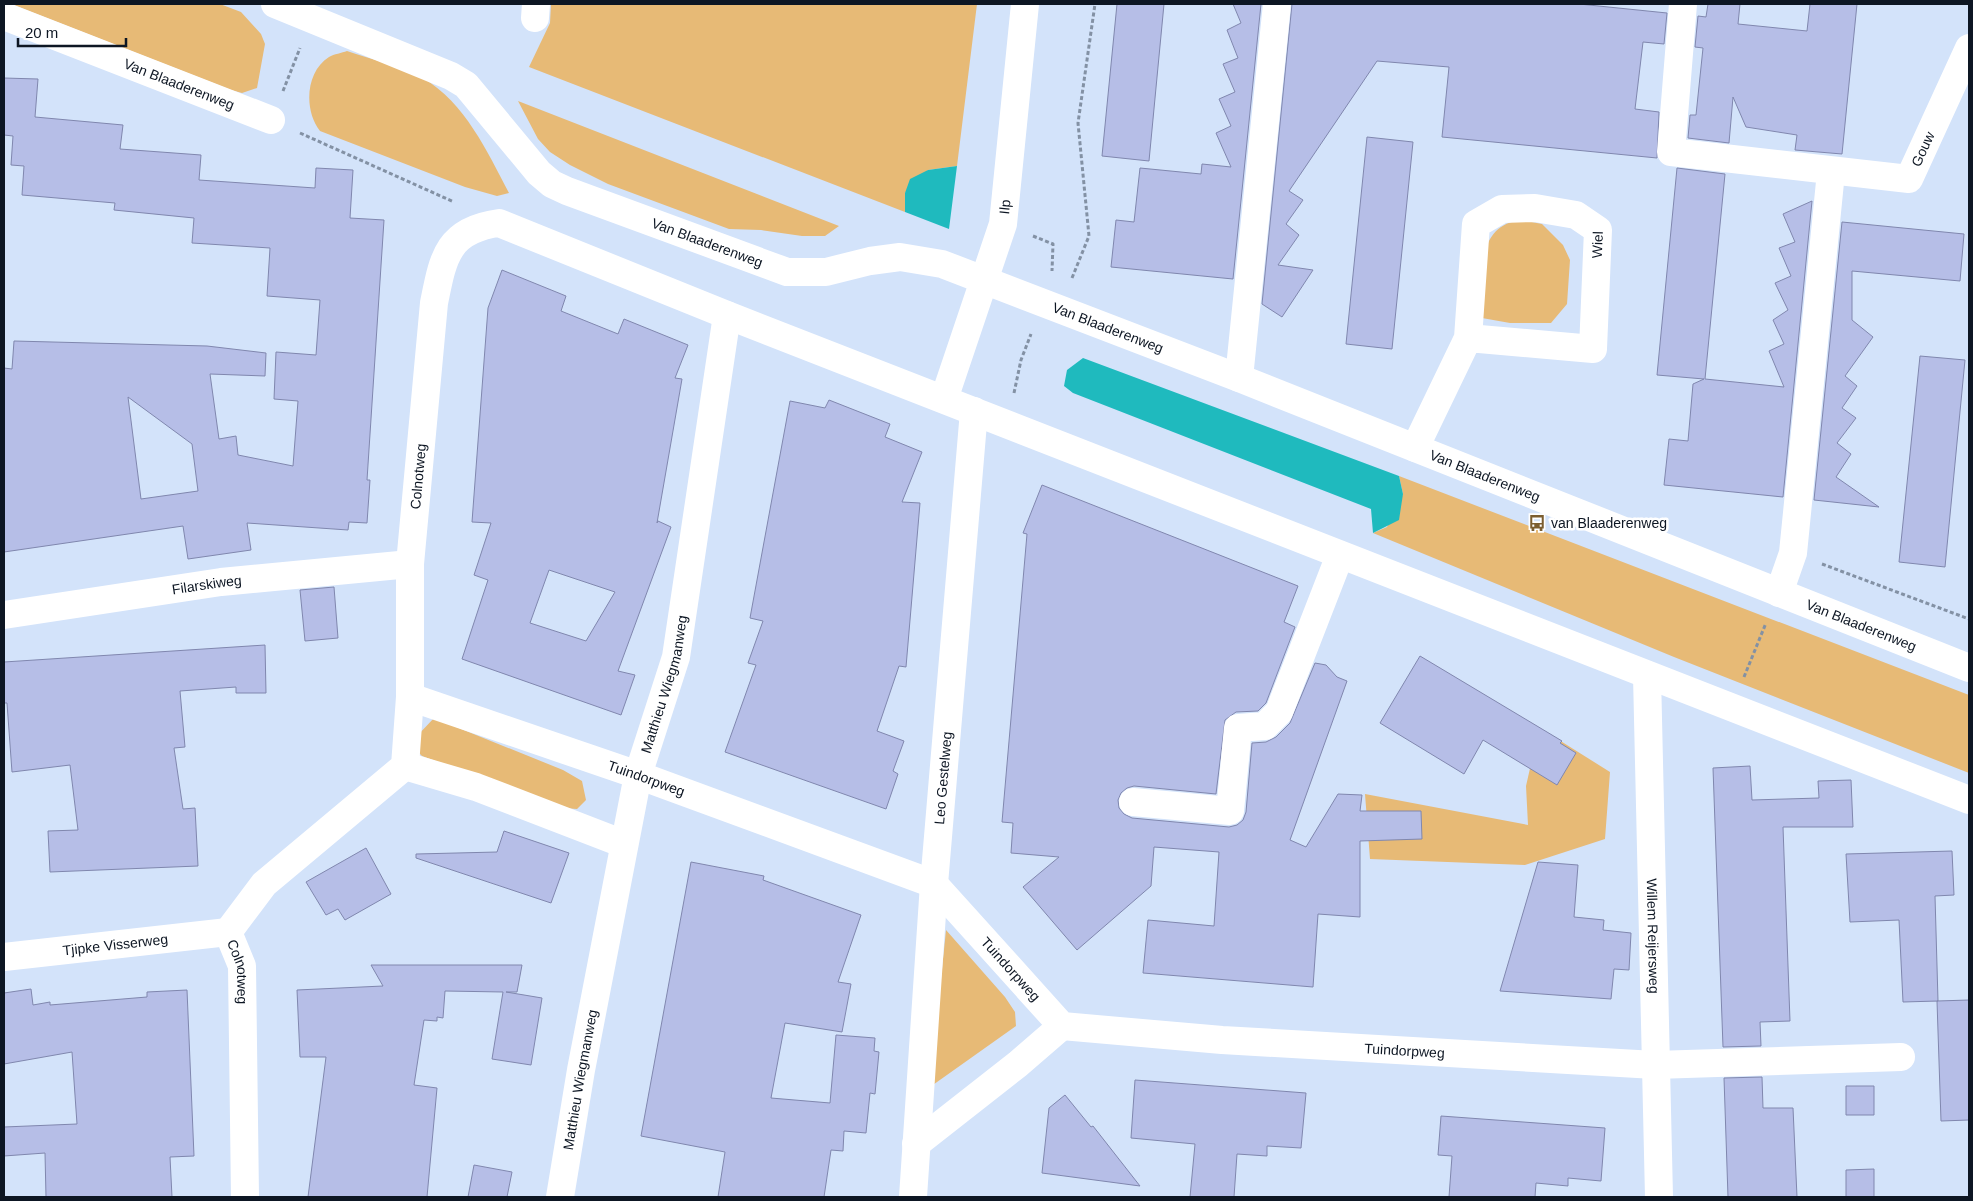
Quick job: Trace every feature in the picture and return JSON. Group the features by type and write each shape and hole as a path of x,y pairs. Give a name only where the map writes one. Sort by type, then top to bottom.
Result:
{"street":[{"name":"Van Blaaderenweg","path":"275,4 312,12 451,76 466,85 539,173 552,184 568,191 787,272 826,272 870,261 900,257 935,262 985,279 1969,668"},
{"name":"Ilp","path":"944,399 1003,224 1025,4"},
{"path":"1239,378 1277,4"},
{"path":"1683,4 1671,152 1831,172 1793,552 1779,593"},
{"name":"Van Blaaderenweg","path":"4,16 271,120"},
{"name":"Gouw","path":"1831,172 1908,179 1969,48"},
{"name":"Wiel","path":"1415,448 1468,338 1476,224 1502,209 1535,208 1576,215 1598,230 1593,349 1468,338"},
{"path":"499,222 727,315 1969,800"},
{"name":"Colnotweg","path":"245,1197 242,966 228,932 264,884 405,766 410,697 410,564 434,303 442,264 447,251 456,240 467,232 481,225 499,222"},
{"name":"Matthieu Wiegmanweg","path":"560,1197 581,1070 638,775 676,657 727,315"},
{"name":"Leo Gestelweg","path":"913,1197 934,884 974,411"},
{"path":"1133,802 1230,811 1238,728 1265,726 1279,712 1340,555"},
{"name":"Filarskiweg","path":"4,615 221,582 410,564"},
{"name":"Willem Reijersweg","path":"1647,675 1659,1197"},
{"name":"Tuindorpweg","path":"410,697 638,775 934,884 1062,1026 1222,1040 1655,1065 1901,1057"},
{"path":"405,766 476,787 624,844"},
{"name":"Tjipke Visserweg","path":"4,957 228,932"},
{"path":"916,1144 1018,1064 1062,1026"}],"path":[{"path":"1060,309 1088,236 1078,122 1095,4"},
{"path":"312,12 271,120 499,222"},
{"path":"1793,552 1969,619"},
{"path":"1731,708 1779,593"}],"shaded area":[{"path":"11,4 220,4 241,12 261,34 265,44 257,88 242,93 231,90"},
{"path":"551,4 977,4 957,166 928,170 905,193 905,212 529,67 550,23"},
{"path":"347,51 406,70 438,88 463,114 474,129 509,193 497,196 465,187 320,131 311,113 309,103 311,82 315,72 329,57"},
{"path":"518,101 839,226 825,236 802,236 761,230 729,229 608,184 570,165 550,152 538,139"},
{"path":"957,166 949,229 905,212 905,193 910,179 928,170"},
{"path":"1522,220 1542,224 1563,245 1570,260 1567,304 1551,323 1510,323 1482,318 1482,272 1488,243 1495,232 1506,224"},
{"path":"1083,358 1399,476 1403,494 1399,520 1373,533 1371,509 1073,393 1064,386 1067,370"},
{"path":"1399,476 1969,695 1969,773 1674,657 1373,533 1387,527 1403,494"},
{"path":"434,718 563,770 582,781 586,800 577,809 563,808 422,756 418,752 417,736"},
{"path":"1551,735 1610,772 1605,839 1525,865 1370,859 1365,794 1528,825 1526,786 1531,764"},
{"path":"946,930 1005,997 1015,1012 1016,1026 930,1087"}],"building":[{"path":"1117,4 1164,4 1149,161 1102,156"},
{"path":"1233,4 1261,4 1233,279 1111,267 1116,220 1134,222 1140,168 1201,174 1202,164 1231,167 1216,133 1231,126 1219,99 1235,92 1223,64 1238,58 1227,30 1241,23"},
{"path":"1292,4 1579,4 1667,13 1664,44 1643,42 1635,109 1659,112 1657,158 1442,137 1449,67 1377,61 1289,191 1303,200 1286,224 1299,235 1278,265 1313,270 1282,317 1262,304"},
{"path":"1708,4 1740,4 1738,24 1807,31 1810,4 1857,4 1842,154 1795,150 1797,135 1746,127 1733,97 1729,143 1688,138 1690,115 1696,115 1703,48 1695,47 1698,16 1706,17"},
{"path":"4,78 38,79 35,117 123,125 120,149 201,155 199,180 315,188 316,168 353,170 350,218 384,220 367,480 370,480 367,523 349,522 348,530 247,523 251,550 188,559 183,526 4,552 4,368 12,369 14,341 207,346 266,353 265,376 210,374 219,439 236,436 238,455 293,466 298,401 274,399 276,352 316,355 320,300 267,296 270,248 192,243 194,218 114,210 115,203 22,195 24,166 11,165 13,136 4,135","holes":["128,397 192,444 198,491 141,499"]},
{"path":"1367,137 1413,142 1392,349 1346,344"},
{"path":"1677,168 1725,174 1705,379 1784,387 1769,351 1784,344 1773,320 1788,310 1775,283 1791,276 1779,248 1795,242 1783,214 1812,201 1783,497 1664,485 1669,439 1688,441 1693,384 1704,379 1657,375"},
{"path":"1842,222 1964,234 1960,281 1852,271 1852,320 1873,337 1845,376 1857,386 1842,408 1856,418 1837,443 1851,454 1836,477 1879,507 1814,500"},
{"path":"502,270 566,296 561,311 618,334 624,319 688,345 675,378 682,379 657,523 658,521 671,527 618,671 635,675 621,715 462,659 488,580 474,575 491,523 472,522 488,308","holes":["549,570 615,592 586,641 530,623"]},
{"path":"1920,356 1965,360 1945,567 1899,562"},
{"path":"829,400 890,424 885,437 922,452 902,502 920,503 906,667 899,666 877,731 904,741 893,771 898,774 886,809 725,752 756,665 748,663 763,621 750,618 790,401 825,408"},
{"path":"1042,485 1298,586 1284,622 1295,627 1266,703 1258,711 1236,712 1225,720 1216,794 1134,786 1127,788 1121,793 1118,800 1119,808 1124,814 1132,818 1229,827 1237,825 1243,820 1246,812 1252,743 1266,742 1276,737 1290,723 1315,663 1326,665 1337,677 1347,681 1290,840 1306,847 1338,794 1362,795 1360,811 1421,811 1422,839 1360,841 1360,917 1318,914 1313,987 1143,973 1148,920 1214,926 1219,852 1154,847 1151,886 1077,950 1023,887 1059,857 1011,853 1013,823 1002,822 1027,534 1023,533"},
{"path":"334,587 338,638 305,641 300,590"},
{"path":"265,645 266,693 236,693 236,687 180,691 185,747 174,748 183,809 195,808 198,866 50,872 48,831 78,830 70,765 12,772 7,703 4,703 4,662"},
{"path":"1420,656 1562,741 1560,743 1576,753 1557,785 1483,740 1464,774 1380,723"},
{"path":"1750,766 1752,800 1819,798 1818,781 1851,780 1853,827 1783,827 1790,1021 1760,1022 1761,1046 1723,1047 1713,768"},
{"path":"504,831 569,853 551,903 416,858 416,854 497,852"},
{"path":"366,848 391,894 345,920 338,909 326,915 306,882"},
{"path":"1952,851 1954,895 1935,896 1938,1001 1903,1002 1899,920 1850,922 1846,854"},
{"path":"691,862 764,876 763,880 861,915 838,982 851,984 842,1032 785,1023 771,1098 830,1103 836,1035 875,1038 874,1051 879,1052 875,1094 870,1093 866,1133 844,1131 843,1151 831,1150 824,1197 718,1197 725,1152 641,1136"},
{"path":"1538,862 1578,865 1574,917 1604,920 1603,930 1631,933 1629,970 1614,969 1611,999 1500,991"},
{"path":"371,965 522,965 517,992 506,992 542,998 531,1065 492,1059 503,992 445,991 443,1018 437,1017 437,1021 424,1020 414,1085 437,1088 427,1197 308,1197 326,1057 300,1057 297,990 383,986"},
{"path":"31,989 33,1005 50,1002 50,1005 147,997 147,992 187,990 194,1156 170,1157 172,1197 46,1197 45,1153 4,1156 4,1127 77,1124 72,1052 4,1064 4,993"},
{"path":"1969,1000 1969,1120 1941,1121 1937,1001"},
{"path":"1762,1077 1763,1108 1793,1108 1797,1197 1728,1197 1724,1078"},
{"path":"1135,1080 1306,1093 1301,1148 1267,1146 1267,1156 1237,1154 1234,1197 1190,1197 1195,1144 1131,1138"},
{"path":"1846,1086 1874,1086 1874,1115 1846,1115"},
{"path":"1065,1095 1091,1127 1093,1126 1140,1186 1042,1173 1049,1108"},
{"path":"1441,1116 1605,1128 1601,1181 1568,1178 1568,1186 1536,1183 1535,1197 1449,1197 1452,1156 1438,1155"},
{"path":"474,1165 512,1172 507,1197 468,1197"},
{"path":"1874,1169 1874,1197 1846,1197 1846,1170"}],"place":[{"name":"van Blaaderenweg","path":"1537,523"}]}
